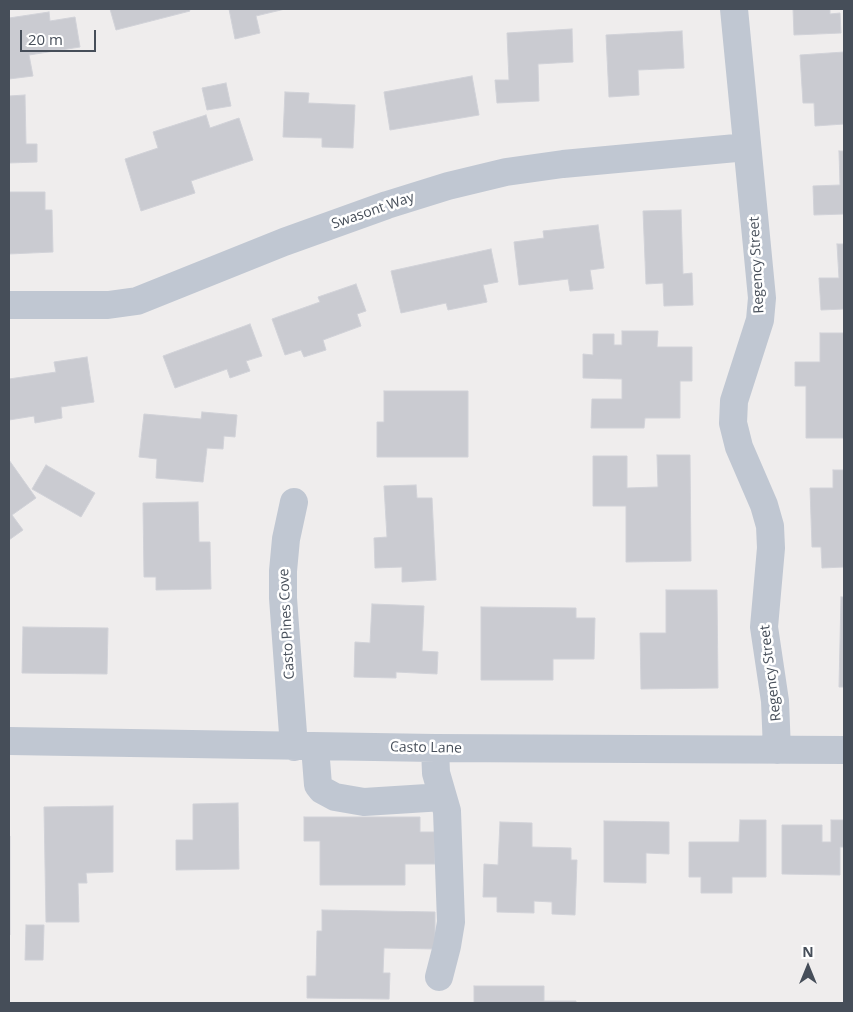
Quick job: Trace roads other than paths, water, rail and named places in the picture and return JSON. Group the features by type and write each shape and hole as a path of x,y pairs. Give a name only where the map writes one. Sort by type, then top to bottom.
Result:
{"street":[{"name":"Regency Street","path":"734,9 762,298 760,320 736,391 732,412 735,435 764,505 770,532 771,548 764,627 776,700 777,750"},
{"name":"Swasont Way","path":"9,305 108,305 137,301 284,242 379,208 448,186 506,172 563,164 747,147"},
{"name":"Casto Pines Cove","path":"294,502 286,539 283,598 305,747 318,785 322,790 335,797 364,802 443,797"},
{"name":"Casto Lane","path":"9,741 305,747 844,750"},
{"path":"435,748 436,773 447,811 450,922 450,934 439,977"}]}
